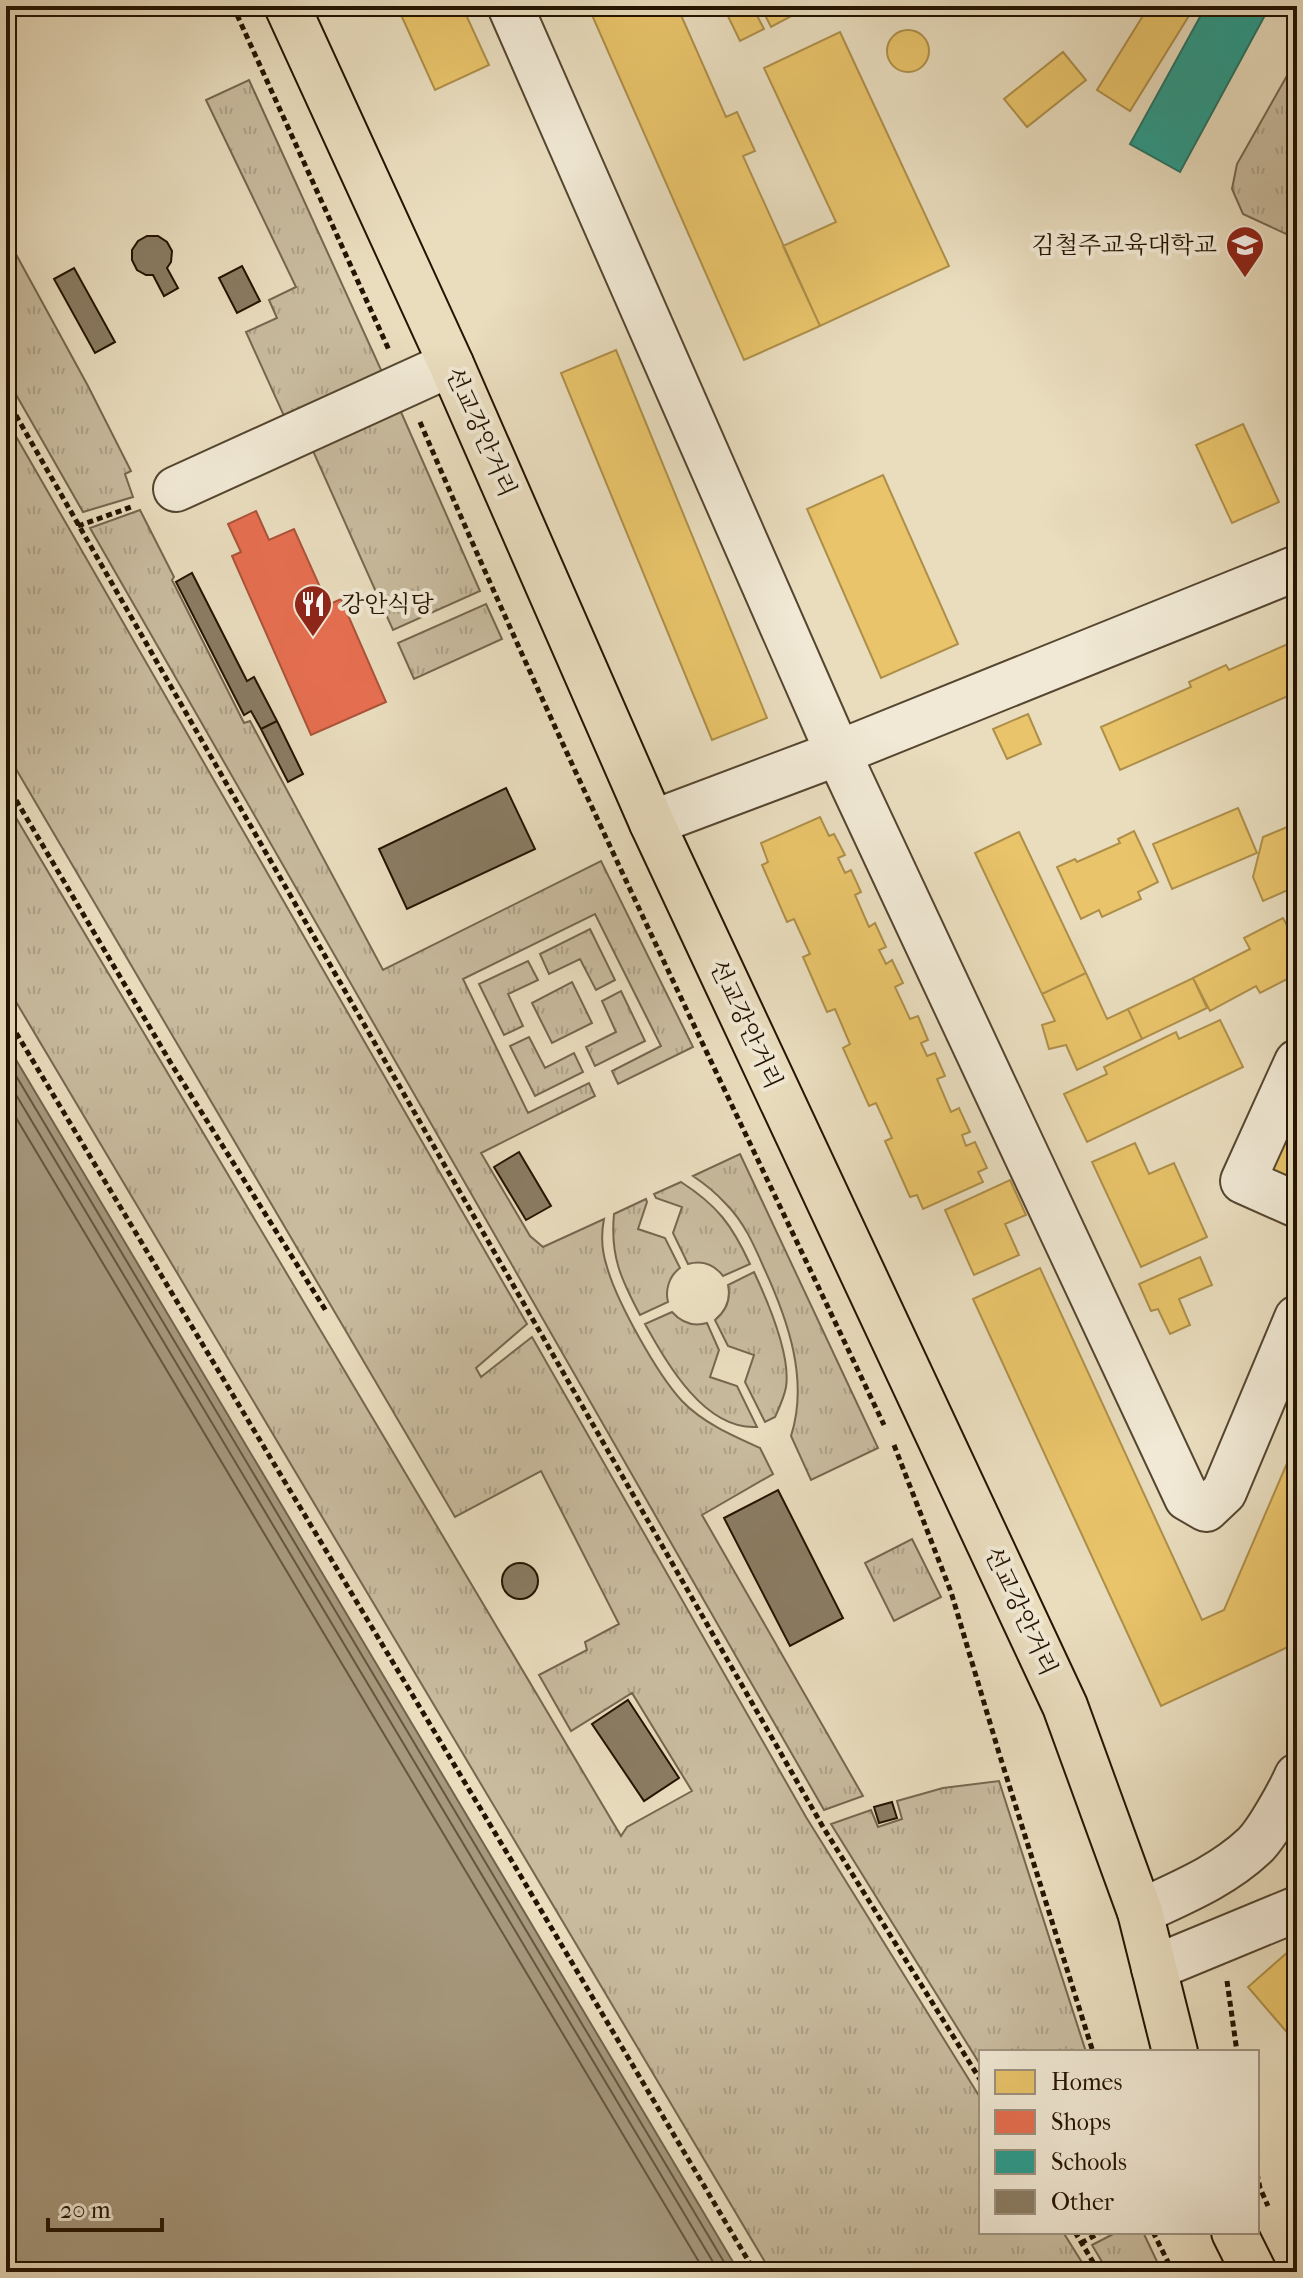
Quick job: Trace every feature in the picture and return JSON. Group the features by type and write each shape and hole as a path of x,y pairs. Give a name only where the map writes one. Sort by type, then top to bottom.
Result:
{"main road":[{"name":"선교강안거리","path":"287,6 451,364 652,823 1065,1706 1140,1912 1174,2050"},
{"path":"1235,2234 1254,2272"}],"street":[{"path":"510,6 838,753 1187,1498 1206,1509 1224,1492 1297,1318"},
{"path":"176,489 451,364"},
{"path":"652,823 838,753 1297,568"},
{"path":"1297,1062 1243,1181 1297,1205"},
{"path":"1140,1912 1215,1876 1256,1844 1292,1789 1297,1776"},
{"path":"1154,1968 1297,1909"}],"path":[{"path":"233,6 405,385 470,538 646,922 895,1448 951,1592 1092,2050"},
{"path":"6,398 823,1827 979,2078"},
{"path":"78,526 134,506"},
{"path":"6,783 172,1065 326,1311"},
{"path":"6,1016 755,2272"},
{"path":"1221,1940 1237,2050"},
{"path":"1076,2234 1099,2272"},
{"path":"1081,2243 1097,2234"},
{"path":"1154,2234 1173,2272"}],"green space":[{"path":"1297,58 1297,239 1243,214 1232,189 1237,164"},
{"path":"249,80 387,383 289,427 246,332 277,318 269,300 296,287 206,100"},
{"path":"6,236 131,471 125,474 133,497 83,512 6,377"},
{"path":"397,403 480,591 393,630 309,442"},
{"path":"6,419 527,1324 476,1368 481,1377 532,1337 806,1817 979,2096 979,2234 1064,2234 1088,2272 771,2272 6,985 6,801 621,1836 627,1827 692,1791 632,1693 571,1731 539,1675 587,1650 585,1642 619,1624 541,1471 455,1517 6,752"},
{"path":"140,510 244,723 250,721 383,970 601,861 693,1047 618,1084 612,1071 661,1046 595,914 463,979 528,1113 589,1083 595,1096 481,1153 530,1236 543,1247 604,1219 603,1249 612,1282 661,1374 682,1401 699,1416 760,1448 773,1474 702,1515 863,1796 824,1810 90,528"},
{"path":"486,604 502,639 414,679 398,643"},
{"path":"590,929 615,980 596,990 580,959 549,974 540,954"},
{"path":"528,961 538,980 508,994 523,1026 504,1035 479,984"},
{"path":"572,982 592,1023 552,1043 532,1003"},
{"path":"621,991 645,1041 595,1066 586,1047 616,1032 602,1001"},
{"path":"529,1037 545,1068 574,1053 583,1072 535,1096 510,1046"},
{"path":"740,1154 878,1448 811,1480 791,1436 796,1415 797,1372 781,1308 743,1226 722,1200 693,1176"},
{"path":"681,1182 722,1217 750,1264 723,1276 707,1264 688,1264 673,1233 682,1207 656,1198 654,1194"},
{"path":"646,1199 638,1229 665,1238 680,1268 669,1284 668,1302 640,1315 618,1267 613,1229 614,1214"},
{"path":"754,1272 777,1329 787,1374 785,1391 775,1417 765,1422 745,1382 754,1355 728,1346 715,1320 727,1304 728,1285"},
{"path":"672,1312 688,1323 707,1323 719,1350 710,1377 737,1386 757,1427 738,1425 720,1418 704,1406 676,1375 645,1324"},
{"path":"912,1539 941,1597 894,1621 865,1563"},
{"path":"999,1781 1085,2050 979,2050 979,2063 831,1824 871,1810 878,1827 902,1819 897,1801 943,1788"},
{"path":"1113,2234 1144,2234 1162,2272 1108,2272 1092,2245"}],"water":[{"path":"6,1043 739,2272 6,2272"}],"building: Homes":[{"path":"397,6 462,6 489,65 435,90"},
{"path":"588,6 677,6 726,117 737,112 755,151 743,156 820,326 744,360"},
{"path":"723,6 752,6 764,29 740,41"},
{"path":"763,6 810,6 771,27"},
{"path":"1149,6 1195,6 1130,111 1097,90"},
{"path":"908,30 923,36 929,51 923,66 908,72 893,66 887,51 893,36"},
{"path":"840,32 949,266 820,326 783,246 836,222 764,68"},
{"path":"1063,52 1086,80 1027,127 1004,99"},
{"path":"616,350 767,718 712,740 561,373"},
{"path":"1243,424 1279,502 1232,523 1196,445"},
{"path":"883,475 958,644 881,678 807,509"},
{"path":"1297,640 1297,692 1120,770 1101,727 1191,687 1189,682 1226,665 1229,670"},
{"path":"1028,714 1041,744 1007,759 993,729"},
{"path":"1238,808 1257,853 1172,889 1153,844"},
{"path":"820,817 829,836 834,834 845,855 838,858 845,873 851,870 861,892 855,895 869,927 875,923 886,947 879,950 886,964 892,960 903,983 895,987 910,1019 918,1016 928,1040 921,1043 927,1056 935,1053 945,1076 937,1079 951,1112 959,1108 970,1132 962,1135 966,1146 975,1142 987,1168 978,1172 983,1182 923,1209 917,1195 910,1197 885,1141 892,1138 876,1103 869,1106 843,1048 850,1044 835,1009 827,1012 803,957 810,954 794,919 787,922 762,865 768,862 761,843"},
{"path":"1297,823 1297,886 1263,901 1253,877 1263,837"},
{"path":"1134,831 1158,882 1138,892 1141,899 1102,917 1099,910 1081,919 1057,867 1075,859 1077,862 1120,843 1118,839"},
{"path":"1019,832 1086,973 1042,994 975,853"},
{"path":"1283,918 1297,944 1297,974 1260,993 1256,986 1210,1011 1193,978 1250,949 1244,938"},
{"path":"1086,973 1107,1019 1128,1009 1142,1039 1077,1070 1066,1045 1049,1049 1042,1025 1055,1021 1042,994"},
{"path":"1193,978 1207,1008 1142,1039 1128,1009"},
{"path":"1220,1020 1243,1067 1087,1142 1064,1094 1107,1074 1104,1067 1176,1032 1179,1039"},
{"path":"1283,1126 1297,1132 1297,1185 1263,1169"},
{"path":"1135,1143 1149,1174 1174,1163 1207,1237 1141,1267 1092,1162"},
{"path":"1010,1180 1026,1215 1005,1224 1019,1255 974,1275 945,1210"},
{"path":"1200,1257 1212,1285 1179,1299 1190,1325 1170,1334 1158,1309 1151,1311 1139,1284"},
{"path":"1040,1268 1202,1620 1224,1610 1297,1440 1297,1625 1288,1647 1161,1706 973,1299"},
{"path":"1297,1944 1297,2044 1248,1987"}],"building: Shops":[{"path":"256,511 269,540 294,529 328,605 341,599 386,702 311,735 232,556 241,552 228,524"}],"building: Schools":[{"path":"1206,6 1270,6 1180,172 1130,144"}],"building: Other":[{"path":"147,236 158,236 167,242 172,251 167,268 178,288 164,296 153,275 137,270 132,260 132,250 138,241"},
{"path":"242,266 260,301 237,313 219,278"},
{"path":"74,268 115,342 95,353 54,279"},
{"path":"192,573 247,681 254,677 277,721 261,729 251,711 244,715 176,582"},
{"path":"277,721 303,774 288,782 261,729"},
{"path":"506,788 535,849 407,909 379,849"},
{"path":"519,1152 551,1206 526,1220 494,1167"},
{"path":"778,1490 843,1618 790,1646 724,1518"},
{"path":"520,1563 533,1568 538,1581 533,1594 520,1599 507,1594 502,1581 507,1568"},
{"path":"628,1700 679,1778 644,1801 592,1724"},
{"path":"892,1802 897,1818 879,1823 874,1807"}],"place":[{"name":"김철주교육대학교","path":"1245,279"},
{"name":"강안식당","path":"313,638"}]}
